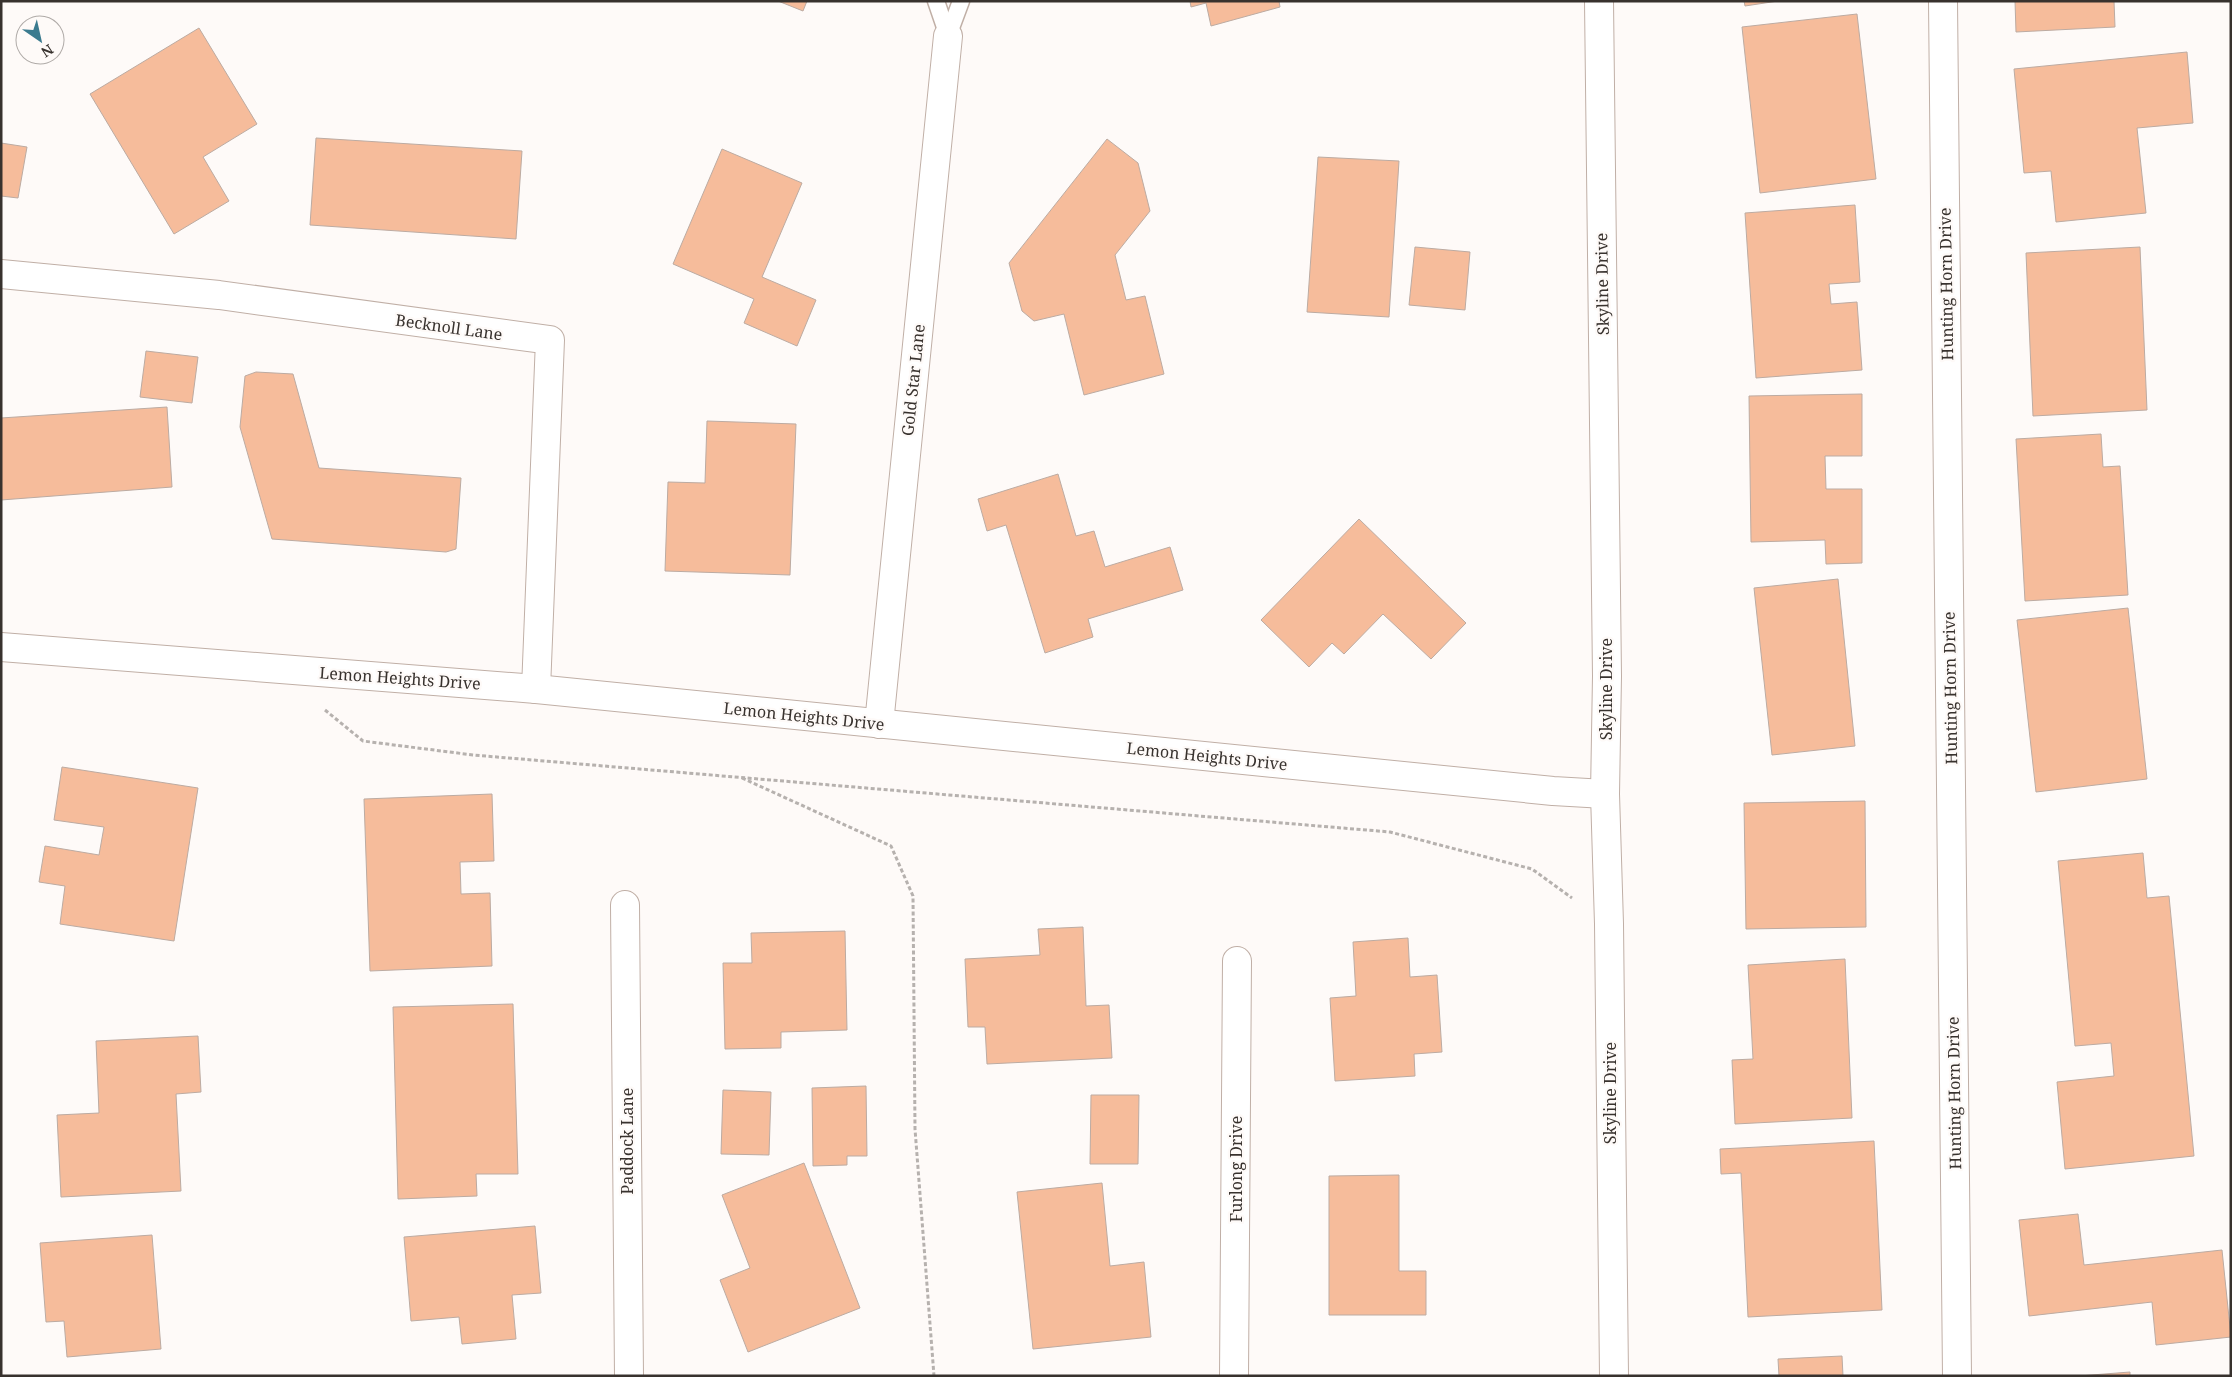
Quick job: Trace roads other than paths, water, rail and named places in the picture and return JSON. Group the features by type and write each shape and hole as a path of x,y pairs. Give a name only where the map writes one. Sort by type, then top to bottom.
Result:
{"street":[{"name":"Skyline Drive","path":"1599,1 1607,676 1605,794 1609,924 1614,1376"},
{"name":"Hunting Horn Drive","path":"1943,1 1957,1376"},
{"name":"Gold Star Lane","path":"879,724 948,36"},
{"name":"Becknoll Lane","path":"1,274 220,295 550,340 536,688"},
{"name":"Lemon Heights Drive","path":"1,647 536,688 1552,791 1605,794"},
{"name":"Paddock Lane","path":"625,905 629,1376"},
{"name":"Furlong Drive","path":"1234,1376 1237,962"}],"lane":[{"path":"936,1 948,36"},
{"path":"948,36 961,1"}]}
